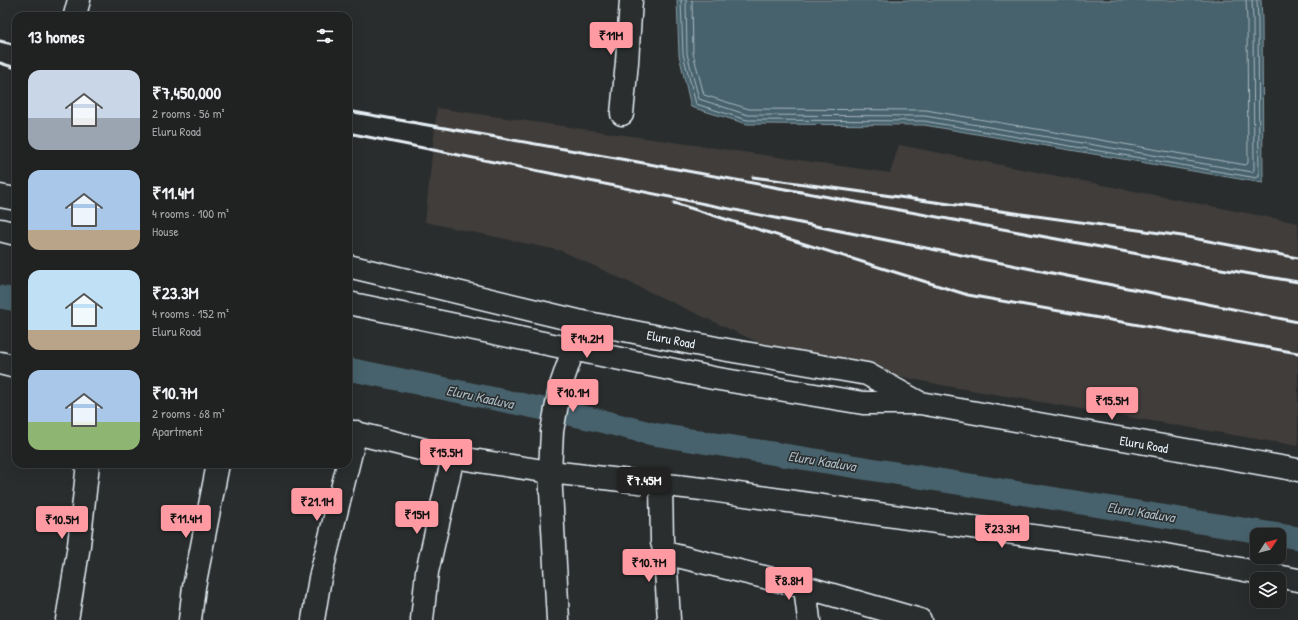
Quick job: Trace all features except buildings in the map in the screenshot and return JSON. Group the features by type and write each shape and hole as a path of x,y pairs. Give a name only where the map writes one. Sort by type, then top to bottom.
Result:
{"street":[{"path":"622,114 631,0"},
{"path":"0,196 12,198"},
{"path":"0,230 12,233"},
{"name":"Eluru Road","path":"352,267 578,321 716,348 867,374 920,403"},
{"name":"Eluru Road","path":"352,304 713,378 863,403 920,403 1091,435 1298,470"},
{"path":"558,620 550,472 552,431 560,388 572,350 578,321"},
{"path":"713,378 716,348"},
{"path":"0,363 12,366"},
{"path":"352,432 452,457 550,472 742,495 1152,553 1298,580"},
{"path":"422,620 427,572 452,457"},
{"path":"67,620 79,545 88,468"},
{"path":"190,620 194,587 217,468"},
{"path":"313,620 320,578 344,468"},
{"path":"660,484 669,620"},
{"path":"664,547 920,620"},
{"path":"805,587 809,620"}],"shaded area":[{"path":"437,108 890,173 899,145 1298,223 1298,446 941,385 772,349 562,251 425,222"}],"water":[{"path":"677,0 1261,0 1263,183 924,125 747,124 691,107 679,55"}],"waterway":[{"name":"Eluru Kaaluva","path":"0,297 12,299"},
{"name":"Eluru Kaaluva","path":"352,370 593,419 653,434 1298,538"}],"railway":[{"path":"0,41 12,44"},
{"path":"0,63 12,67"},
{"path":"352,112 1298,282"},
{"path":"352,134 1298,322"},
{"path":"753,177 1182,236 1298,258"},
{"path":"674,203 968,295 1298,353"}]}
